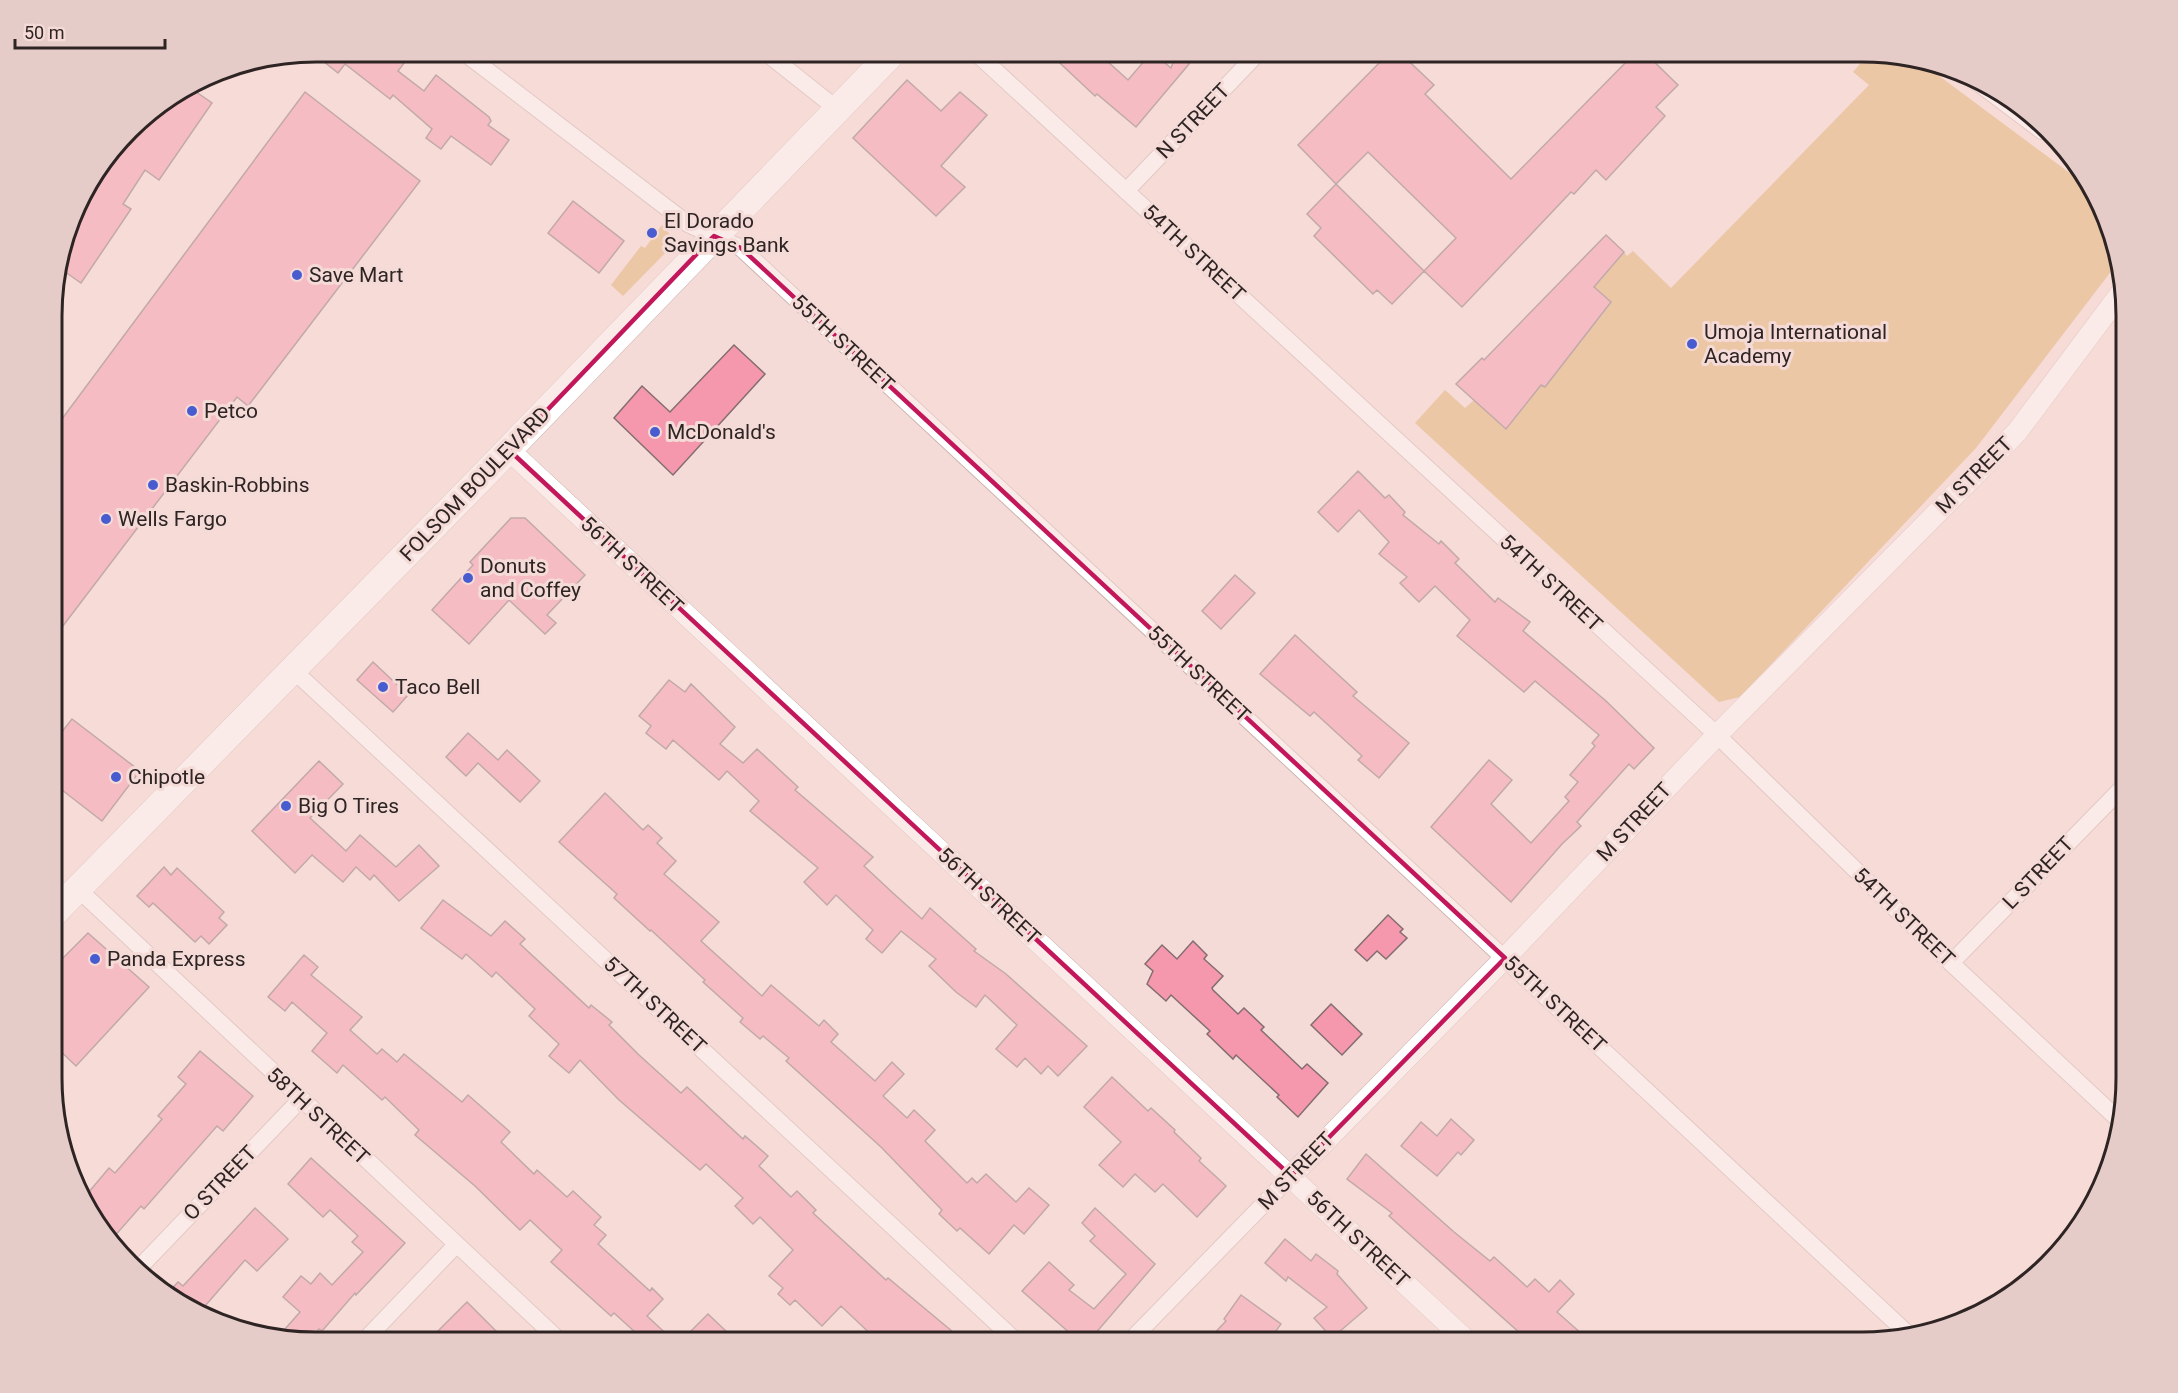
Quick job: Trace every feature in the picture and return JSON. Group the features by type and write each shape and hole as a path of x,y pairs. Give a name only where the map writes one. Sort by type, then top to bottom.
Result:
{"main road":[{"name":"FOLSOM BOULEVARD","path":"62,906 509,450 883,62"}],"street":[{"name":"55TH STREET","path":"476,62 688,224 741,249 750,256 1902,1328"},
{"path":"778,62 837,109"},
{"name":"54TH STREET","path":"986,62 1717,735 1951,963 2114,1115"},
{"name":"N STREET","path":"1126,191 1249,62"},
{"name":"M STREET","path":"1139,1332 1505,958 1717,735 2017,432 2116,300"},
{"name":"56TH STREET","path":"509,450 1457,1332"},
{"name":"57TH STREET","path":"292,669 1006,1332"},
{"name":"L STREET","path":"1951,963 2116,794"},
{"name":"58TH STREET","path":"78,889 300,1100 550,1332"},
{"name":"O STREET","path":"143,1264 300,1100"},
{"path":"373,1332 456,1245"}],"highlighted area":[{"path":"714,236 741,248 1505,958 1291,1176 509,450"}],"shaded area":[{"path":"1862,62 1912,66 1933,72 2076,178 2097,218 2112,270 1976,448 1740,697 1719,702 1415,423 1445,390 1465,408 1474,400 1506,429 1541,385 1545,387 1611,303 1594,287 1602,279 1591,268 1610,269 1624,252 1627,256 1633,251 1671,288 1869,85 1853,72"},
{"path":"662,225 672,237 671,247 623,296 611,285 641,246 645,248"}],"building":[{"path":"324,62 405,62 398,71 424,91 436,75 489,117 491,121 488,125 509,140 491,165 451,136 441,149 426,138 432,129 393,95 390,99 345,64 338,73"},
{"path":"1059,62 1108,62 1128,80 1143,62 1164,62 1171,68 1173,62 1190,62 1136,127 1097,94 1095,96"},
{"path":"1380,62 1410,62 1434,85 1425,94 1511,179 1626,62 1654,62 1678,85 1656,107 1665,116 1606,180 1596,170 1574,194 1571,192 1462,307 1424,271 1456,238 1368,152 1336,184 1298,145"},
{"path":"907,80 941,111 960,92 987,115 941,166 965,187 936,216 853,138"},
{"path":"196,92 212,103 159,180 145,170 123,204 131,209 81,283 65,272 66,266 81,218 104,174 148,125 174,104"},
{"path":"305,92 420,181 248,406 237,397 62,627 62,419"},
{"path":"1336,184 1424,271 1392,304 1377,290 1373,294 1314,236 1321,228 1307,214"},
{"path":"573,201 624,241 599,273 548,233"},
{"path":"1606,235 1624,252 1594,287 1611,302 1545,387 1541,385 1506,429 1456,384 1482,358 1484,360"},
{"path":"734,345 765,374 673,475 614,418 642,386 670,412"},
{"path":"1358,471 1385,498 1389,495 1405,512 1403,515 1439,544 1441,541 1459,559 1455,563 1495,602 1498,598 1530,622 1523,631 1606,701 1654,748 1634,769 1629,764 1577,822 1581,826 1511,902 1431,827 1489,760 1512,780 1491,804 1531,843 1569,801 1565,797 1578,782 1570,775 1595,746 1592,743 1599,735 1535,681 1524,692 1457,636 1470,620 1435,586 1419,602 1400,583 1407,577 1379,554 1389,542 1359,510 1338,532 1318,512"},
{"path":"511,518 525,518 585,575 547,615 556,623 545,634 509,600 469,644 432,610 473,565 470,562"},
{"path":"1235,575 1255,593 1221,629 1202,611"},
{"path":"1295,635 1357,692 1353,696 1409,743 1379,778 1358,760 1362,756 1314,712 1310,716 1260,674"},
{"name":"Taco Bell","path":"373,662 408,695 393,712 357,680"},
{"path":"669,680 685,692 691,684 735,727 720,744 743,763 757,749 798,787 795,790 873,857 864,866 894,894 922,919 930,908 976,949 974,951 1006,974 1087,1046 1058,1076 1048,1066 1041,1074 1025,1058 1017,1067 996,1049 1017,1025 985,995 976,1007 956,992 929,966 936,959 901,931 882,953 866,939 873,930 836,895 827,905 804,882 818,868 750,811 759,801 727,771 719,780 673,740 666,749 646,733 651,726 639,716"},
{"path":"72,719 140,771 102,821 62,790 62,732"},
{"path":"468,733 498,760 507,750 540,781 520,802 478,763 466,776 446,757"},
{"path":"319,761 343,784 310,818 346,851 360,835 396,867 419,845 439,866 399,901 374,875 370,880 356,867 343,882 312,855 295,873 252,831"},
{"path":"605,793 643,830 648,825 662,838 657,843 676,861 664,874 719,922 701,941 762,996 771,985 819,1026 824,1020 838,1034 831,1042 875,1081 892,1062 904,1074 883,1096 907,1118 914,1110 935,1130 925,1141 967,1183 972,1178 977,1183 986,1174 1016,1202 1029,1188 1049,1205 1024,1234 1014,1225 989,1254 960,1228 957,1231 939,1214 942,1210 881,1147 786,1061 789,1058 763,1036 760,1039 740,1022 743,1018 703,982 705,980 614,898 617,894 559,842"},
{"path":"164,867 171,875 177,868 224,912 219,918 227,925 209,944 201,936 195,942 153,903 149,907 137,896"},
{"path":"443,900 491,936 505,921 525,939 520,944 589,1008 591,1005 612,1022 609,1025 681,1093 687,1087 743,1139 745,1136 768,1156 759,1166 791,1197 797,1191 816,1210 813,1213 886,1280 888,1278 953,1332 868,1332 841,1306 822,1326 795,1300 790,1305 778,1294 783,1288 769,1276 793,1250 760,1217 753,1224 735,1206 743,1198 706,1164 700,1170 618,1099 580,1060 569,1073 549,1056 559,1044 529,1016 535,1009 496,972 492,977 466,954 462,959 421,928"},
{"path":"1388,915 1403,929 1400,932 1407,938 1386,959 1377,951 1367,961 1355,950"},
{"path":"88,933 149,987 76,1066 62,1053 62,959"},
{"path":"1193,941 1207,955 1204,959 1223,976 1212,988 1213,990 1238,1014 1244,1008 1264,1027 1261,1030 1302,1069 1307,1064 1328,1083 1298,1117 1277,1097 1279,1095 1236,1055 1233,1059 1207,1034 1210,1031 1171,995 1166,1001 1147,984 1153,971 1145,964 1162,945 1177,959"},
{"path":"304,955 318,967 311,975 362,1017 350,1030 377,1054 382,1049 397,1062 404,1054 462,1102 468,1095 510,1132 501,1142 534,1174 537,1170 567,1197 573,1191 601,1217 594,1225 606,1235 598,1244 650,1291 652,1288 663,1299 647,1316 664,1332 635,1332 614,1313 611,1316 551,1262 562,1250 530,1220 520,1230 475,1186 415,1135 419,1130 385,1097 382,1100 343,1065 337,1073 312,1051 327,1033 292,1002 285,1011 268,997"},
{"path":"1331,1004 1362,1034 1342,1055 1311,1025"},
{"path":"200,1051 253,1096 223,1131 217,1126 144,1209 141,1206 116,1234 104,1219 89,1192 109,1168 115,1173 162,1119 158,1116 186,1084 178,1077"},
{"path":"1112,1077 1148,1111 1151,1108 1175,1130 1174,1132 1201,1158 1199,1161 1226,1186 1197,1217 1163,1184 1155,1192 1135,1174 1123,1187 1099,1165 1121,1142 1084,1107"},
{"path":"1451,1119 1474,1140 1461,1155 1458,1152 1437,1176 1401,1146 1421,1122 1437,1136"},
{"path":"1366,1154 1454,1232 1490,1261 1494,1257 1527,1287 1535,1279 1549,1292 1560,1280 1574,1294 1557,1312 1580,1332 1519,1332 1389,1216 1392,1213 1347,1179"},
{"path":"311,1158 405,1243 356,1295 355,1293 322,1331 319,1329 316,1332 285,1329 300,1312 283,1297 301,1276 311,1284 320,1273 332,1285 363,1252 352,1242 358,1236 330,1210 323,1217 288,1184"},
{"path":"255,1208 288,1239 257,1271 245,1260 205,1306 173,1288 178,1282 183,1286"},
{"path":"1095,1208 1155,1264 1097,1332 1069,1332 1022,1291 1049,1262 1074,1285 1069,1290 1094,1309 1126,1274 1090,1241 1095,1236 1082,1223"},
{"path":"1285,1239 1311,1261 1316,1254 1338,1271 1337,1274 1367,1308 1339,1332 1327,1332 1314,1318 1327,1307 1288,1277 1286,1281 1265,1263"},
{"path":"1241,1295 1281,1324 1275,1332 1216,1332 1226,1321 1224,1319"},
{"path":"467,1302 497,1332 437,1332"},
{"path":"708,1314 727,1332 690,1332"}],"place":[{"name":"El Dorado Savings Bank","path":"652,233"},
{"name":"Save Mart","path":"297,275"},
{"name":"Umoja International Academy","path":"1692,344"},
{"name":"Petco","path":"192,411"},
{"name":"McDonald's","path":"655,432"},
{"name":"Baskin-Robbins","path":"153,485"},
{"name":"Wells Fargo","path":"106,519"},
{"name":"Donuts and Coffey","path":"468,578"},
{"name":"Taco Bell","path":"383,687"},
{"name":"Chipotle","path":"116,777"},
{"name":"Big O Tires","path":"286,806"},
{"name":"Panda Express","path":"95,959"}]}
